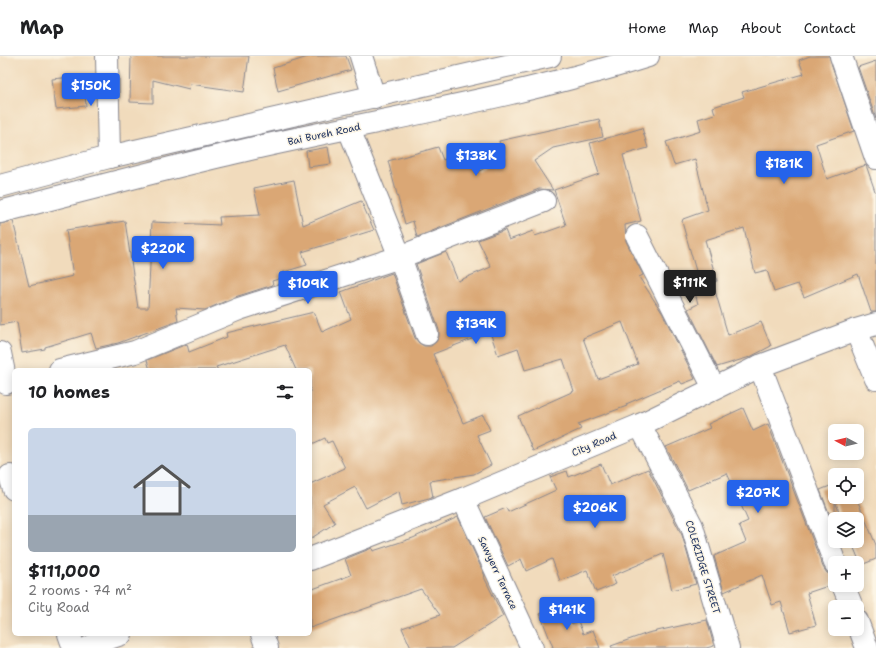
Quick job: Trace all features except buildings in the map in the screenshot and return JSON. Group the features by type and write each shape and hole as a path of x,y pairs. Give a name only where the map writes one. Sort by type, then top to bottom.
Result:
{"main road":[{"path":"107,56 109,157"},
{"path":"361,56 374,97"},
{"path":"0,186 109,157 550,56"},
{"name":"Bai Bureh Road","path":"0,212 250,149 349,129 496,96 612,67 648,56"},
{"path":"841,56 876,158"},
{"path":"349,129 400,257 427,334"},
{"path":"77,368 138,361 239,309 400,257 544,201"},
{"path":"637,236 714,388"},
{"path":"866,327 876,379"},
{"name":"City Road","path":"312,558 463,499 640,425 760,366 866,327"},
{"path":"0,353 7,383"},
{"path":"760,366 832,556"},
{"name":"COLERIDGE STREET","path":"640,425 692,526 728,648"},
{"name":"Sawyerr Terrace","path":"463,499 532,648"},
{"path":"70,636 74,648"},
{"path":"263,636 267,648"},
{"path":"863,636 867,648"}]}
